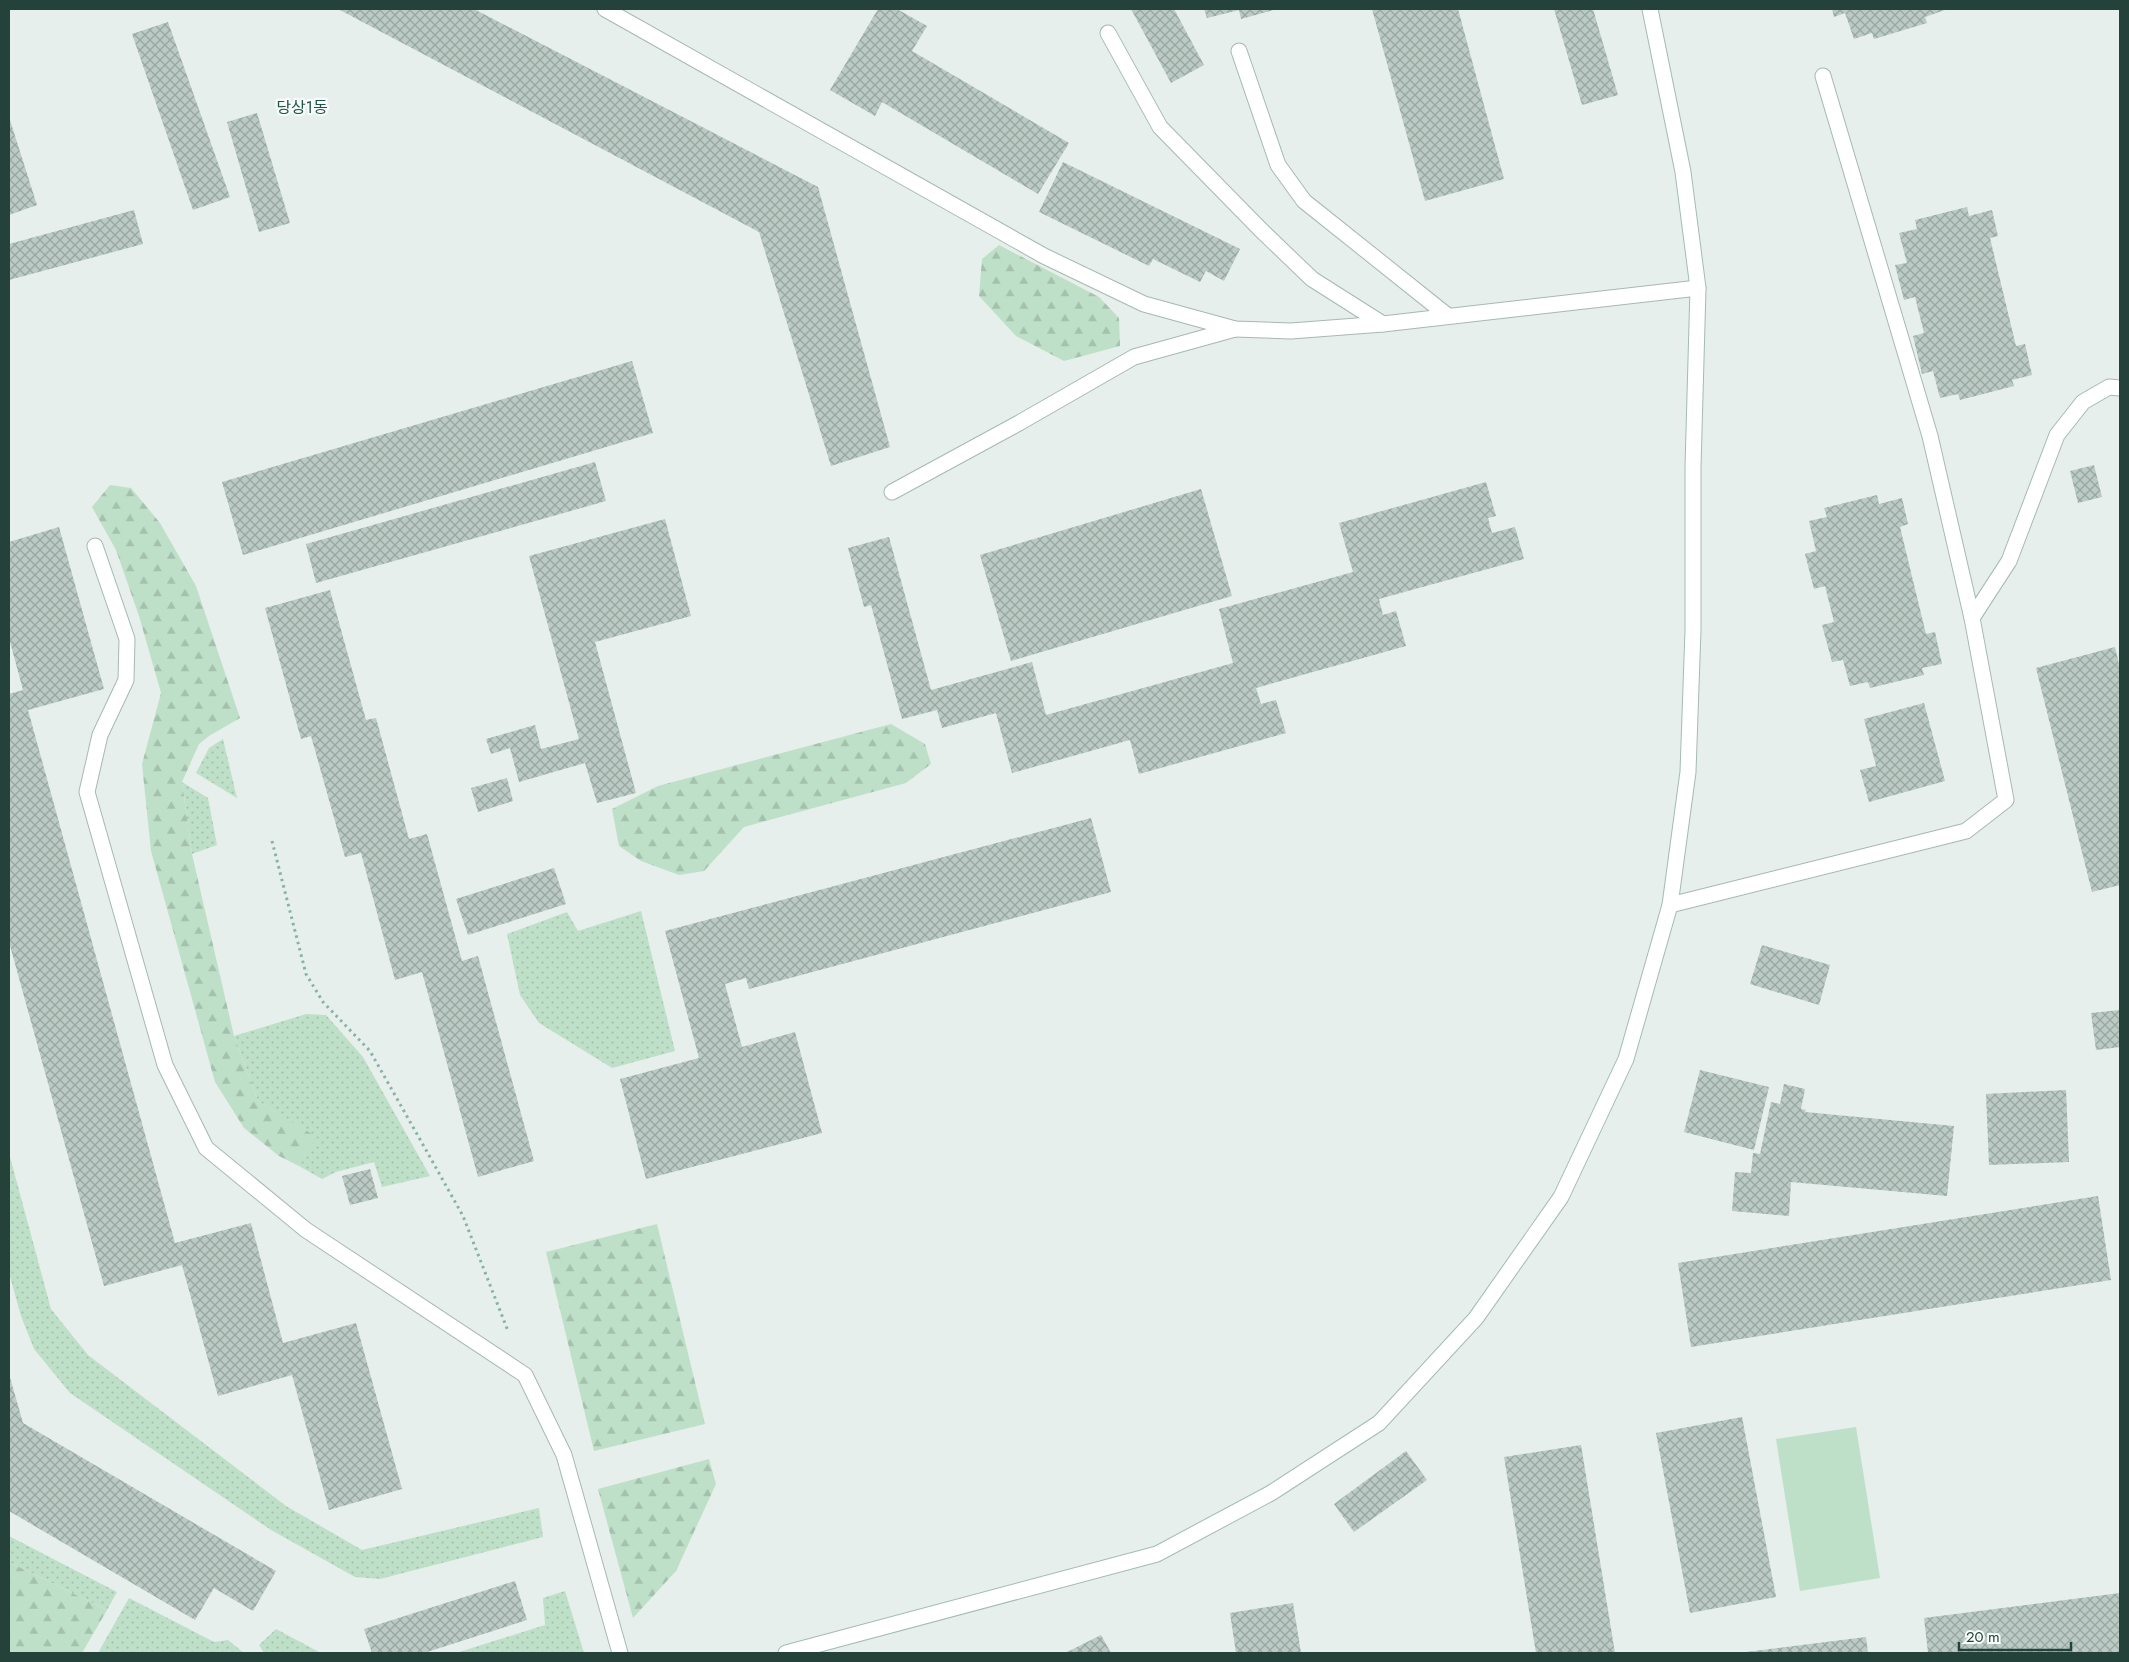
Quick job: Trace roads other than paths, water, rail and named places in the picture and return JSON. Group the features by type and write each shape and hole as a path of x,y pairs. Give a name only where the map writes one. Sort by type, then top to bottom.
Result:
{"street":[{"path":"605,9 1044,256 1144,304 1235,330 1291,331 1384,324 1698,288"},
{"path":"786,1653 1157,1554 1271,1493 1379,1423 1476,1318 1561,1197 1626,1059 1670,905 1688,772 1693,630 1693,468 1698,288 1682,172 1650,9"},
{"path":"1108,33 1160,127 1261,230 1312,278 1384,324"},
{"path":"1239,50 1278,165 1304,201 1448,316"},
{"path":"1670,905 1966,831 2006,800 1972,618 1930,436 1823,76"},
{"path":"892,492 1019,423 1134,356 1235,330"},
{"path":"1972,618 2009,561 2057,435 2083,402 2109,387 2120,388"},
{"path":"95,546 127,639 126,680 100,735 87,792 165,1065 206,1148 306,1230 525,1376 564,1455 620,1653"}],"district":[{"name":"당상1동","path":"302,107"}]}
